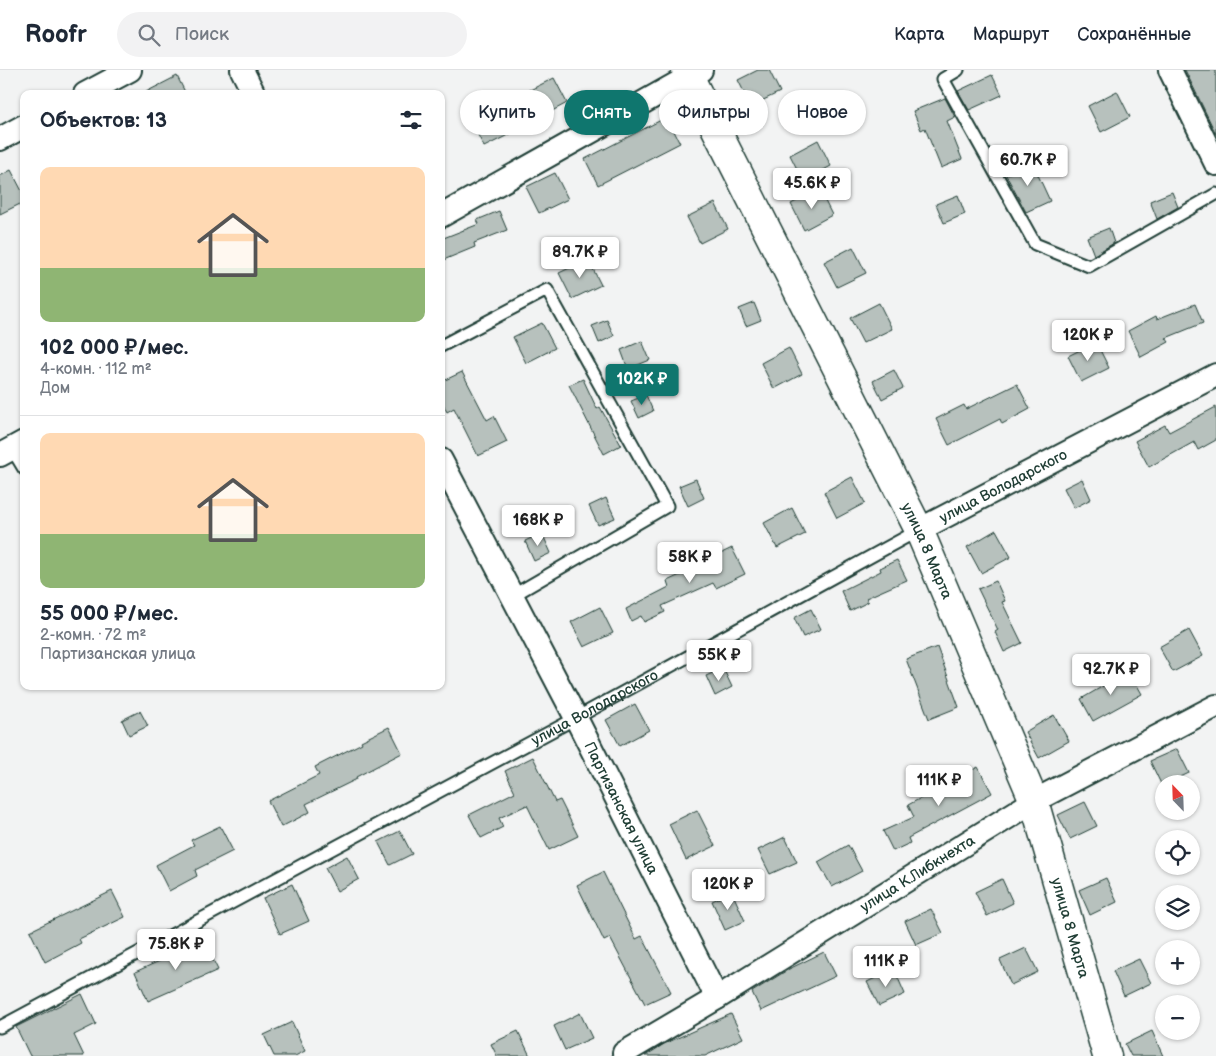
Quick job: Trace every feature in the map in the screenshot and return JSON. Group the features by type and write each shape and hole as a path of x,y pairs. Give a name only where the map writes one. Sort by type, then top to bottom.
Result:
{"main road":[{"name":"улица 8 Марта","path":"692,72 919,530 1034,800 1107,1056"}],"street":[{"path":"92,90 130,70"},
{"path":"242,70 252,90"},
{"path":"1170,70 1216,164"},
{"path":"445,214 692,72"},
{"path":"0,138 20,128"},
{"name":"улица Володарского","path":"919,530 1216,375"},
{"name":"Партизанская улица","path":"445,468 576,718 717,998"},
{"name":"улица К.Либкнехта","path":"624,1053 717,998 1034,800 1216,706"}],"lane":[{"path":"958,70 943,79 1034,244 1089,266 1216,194"},
{"path":"445,344 547,290 666,506 512,596"},
{"path":"12,449 20,462"},
{"name":"улица Володарского","path":"0,1028 576,718 919,530"}],"building":[{"path":"758,70 769,70 779,90 778,93 768,98 768,90 743,90 738,80"},
{"path":"1185,70 1216,70 1216,134"},
{"path":"992,75 1002,95 969,110 958,91"},
{"path":"177,76 184,90 150,90"},
{"path":"554,78 564,97 564,105 554,110 554,90 530,90"},
{"path":"1117,91 1130,117 1101,132 1088,106"},
{"path":"945,98 955,117 947,121 962,159 941,168 925,128 921,130 913,111"},
{"path":"659,121 659,135 676,135 680,143 598,185 585,159 632,135 649,135 649,126"},
{"path":"478,135 508,135 484,147"},
{"path":"818,140 831,166 803,181 790,155"},
{"path":"1032,162 1050,201 1026,212 1006,175"},
{"path":"11,170 20,187 20,204 0,214 0,176"},
{"path":"555,173 568,199 539,213 526,187"},
{"path":"819,189 832,215 804,230 791,204"},
{"path":"1172,192 1178,207 1157,219 1150,201"},
{"path":"958,195 965,214 944,223 936,204"},
{"path":"715,203 728,229 700,243 687,217"},
{"path":"499,211 507,230 474,243 475,247 445,259 445,237 479,224 477,220"},
{"path":"1109,228 1114,243 1094,255 1087,237"},
{"path":"853,247 866,273 837,287 824,262"},
{"path":"588,259 601,285 572,299 559,273"},
{"path":"754,303 761,320 746,326 739,309"},
{"path":"879,303 892,329 863,343 850,318"},
{"path":"1195,304 1203,323 1166,338 1169,342 1141,357 1128,331 1156,316 1157,319"},
{"path":"607,320 614,336 599,343 592,326"},
{"path":"542,323 555,348 526,363 513,337"},
{"path":"642,341 650,360 628,369 621,350"},
{"path":"1096,342 1109,368 1081,382 1068,356"},
{"path":"789,348 802,374 774,389 761,363"},
{"path":"894,370 903,388 882,399 873,381"},
{"path":"462,372 487,420 494,416 507,442 478,456 454,408 447,412 445,408 445,380"},
{"path":"583,379 597,409 600,407 621,445 604,454 569,385"},
{"path":"1017,384 1030,409 1002,424 1000,419 949,445 936,419 964,405 966,409"},
{"path":"646,395 653,411 639,418 631,401"},
{"path":"1216,407 1216,440 1198,450 1194,442 1149,467 1135,441 1165,425 1169,432"},
{"path":"852,477 865,503 837,518 824,492"},
{"path":"696,479 704,498 688,506 679,486"},
{"path":"1082,479 1091,499 1074,508 1064,488"},
{"path":"606,498 615,518 598,525 589,506"},
{"path":"792,508 805,534 777,548 764,523"},
{"path":"996,530 1011,557 981,573 967,547"},
{"path":"542,533 551,553 534,561 525,541"},
{"path":"732,548 745,574 716,588 713,583 662,606 665,612 644,622 641,616 631,621 626,609 669,587 667,581 704,564 703,562"},
{"path":"897,560 907,580 866,598 868,602 850,611 841,591 881,571 880,568"},
{"path":"996,581 1005,601 1002,602 1022,643 1004,652 995,632 998,630 978,589"},
{"path":"600,607 613,633 584,647 571,622"},
{"path":"811,609 821,629 803,637 794,618"},
{"path":"1189,630 1203,656 1173,672 1159,647"},
{"path":"937,647 959,707 929,719 906,659"},
{"path":"723,668 732,687 715,696 706,676"},
{"path":"1129,671 1142,694 1093,721 1081,699"},
{"path":"635,704 649,730 620,746 606,720"},
{"path":"140,711 148,726 129,735 122,720"},
{"path":"1054,715 1069,741 1039,758 1025,732"},
{"path":"389,727 402,753 356,777 357,779 306,804 310,812 281,827 268,801 319,775 315,767"},
{"path":"1177,749 1189,773 1185,775 1157,775 1150,761"},
{"path":"533,757 555,802 560,800 578,836 549,850 527,805 499,818 503,827 481,838 469,815 515,792 505,771"},
{"path":"978,767 992,793 908,838 910,843 893,851 883,831 914,817 908,805"},
{"path":"1085,802 1097,826 1070,839 1058,815"},
{"path":"697,810 715,846 686,860 669,824"},
{"path":"220,826 233,851 195,870 197,876 169,891 156,865 194,845 191,840"},
{"path":"400,831 412,854 390,865 378,842"},
{"path":"785,837 797,862 770,874 758,850"},
{"path":"848,845 862,871 832,887 818,862"},
{"path":"347,856 359,879 337,891 325,868"},
{"path":"603,872 636,939 642,936 671,992 645,1004 610,938 604,941 577,885"},
{"path":"1106,878 1117,902 1090,915 1079,890"},
{"path":"1002,879 1013,903 987,916 975,892"},
{"path":"292,884 309,921 280,934 263,898"},
{"path":"112,891 125,917 79,939 81,943 45,962 30,931"},
{"path":"732,892 745,921 725,930 712,901"},
{"path":"931,909 943,933 916,945 905,921"},
{"path":"204,941 218,970 148,1001 135,972"},
{"path":"1026,948 1038,972 1011,985 1000,960"},
{"path":"824,952 836,976 761,1011 752,992 789,969"},
{"path":"1139,959 1151,983 1124,996 1113,971"},
{"path":"894,969 905,994 879,1006 867,982"},
{"path":"82,994 96,1024 74,1035 84,1056 30,1056 16,1027"},
{"path":"580,1013 592,1038 565,1050 554,1026"},
{"path":"731,1014 743,1038 705,1056 645,1056 664,1044"},
{"path":"292,1022 305,1051 295,1056 274,1056 264,1035"},
{"path":"518,1031 530,1056 497,1056 491,1044"},
{"path":"1152,1031 1163,1056 1131,1056 1125,1044"}]}
